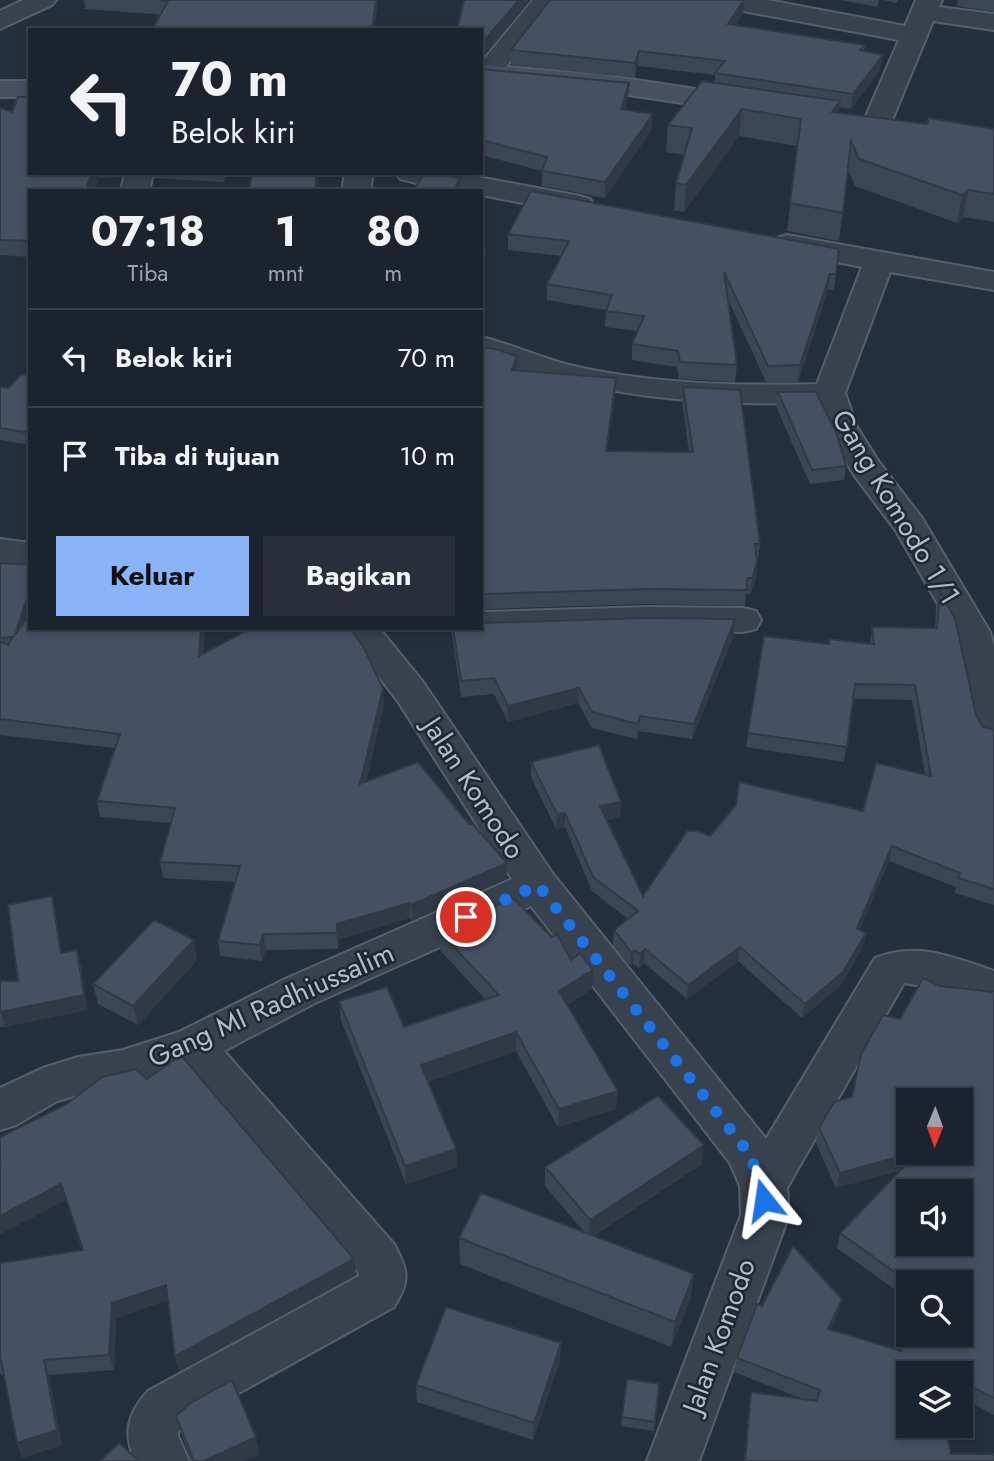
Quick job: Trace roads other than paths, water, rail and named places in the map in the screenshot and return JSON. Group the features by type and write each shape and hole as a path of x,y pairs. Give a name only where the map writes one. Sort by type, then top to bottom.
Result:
{"street":[{"path":"0,21 43,0"},
{"path":"484,73 546,0"},
{"path":"727,0 994,22"},
{"path":"849,120 889,127 923,16"},
{"path":"484,73 602,83 770,108"},
{"path":"0,89 28,89"},
{"path":"421,175 611,211"},
{"path":"758,238 994,281"},
{"name":"Gang Komodo 1/1","path":"879,261 829,393 841,427 866,468 910,526 972,632 994,729"},
{"path":"483,347 565,374 633,387 752,395 829,393"},
{"path":"0,551 28,555"},
{"path":"483,624 647,619 743,620"},
{"name":"Jalan Komodo","path":"361,630 411,691 538,885 748,1152 763,1186 765,1215 673,1461"},
{"name":"Gang MI Radhiussalim","path":"0,1111 43,1087 78,1076 123,1069 193,1046 298,992 538,885"},
{"path":"763,1186 890,970 895,966 915,966 994,989"},
{"path":"163,1461 152,1443 151,1430 159,1413 174,1402 377,1291 383,1283 384,1273 377,1259 193,1046"}]}
